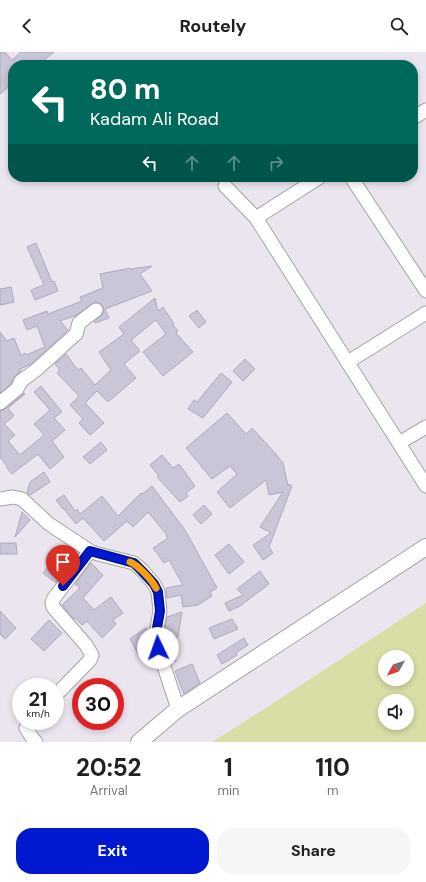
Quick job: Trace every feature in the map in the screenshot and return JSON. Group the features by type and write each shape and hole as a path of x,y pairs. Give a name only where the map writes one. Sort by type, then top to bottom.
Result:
{"street":[{"path":"256,218 312,182"},
{"path":"354,182 426,291"},
{"path":"226,186 256,218 426,486"},
{"path":"0,403 17,389 21,381 76,334 79,323 96,310"},
{"path":"348,362 426,313"},
{"path":"399,443 426,426"},
{"path":"0,499 13,496 22,499 49,524 90,551 134,563 154,584 158,592 160,611 157,628 158,648 178,709"},
{"path":"139,742 178,709 426,547"},
{"path":"64,687 90,660 92,655 53,607 52,603 54,598 90,551"},
{"path":"27,730 36,742"}],"shaded area":[{"path":"426,603 426,742 212,742 269,706"}],"building":[{"path":"0,52 5,52 12,60 8,60 8,87 0,94"},
{"path":"21,52 54,52 44,60 12,60"},
{"path":"36,243 52,282 54,281 58,291 35,300 31,290 44,285 27,247"},
{"path":"152,266 140,274 152,291 105,309 109,318 95,323 94,321 101,316 104,309 102,305 95,302 77,315 60,321 68,330 31,364 20,369 21,371 14,377 11,384 0,393 0,332 7,341 14,338 21,356 25,353 26,355 45,347 37,326 27,330 23,320 47,311 48,314 82,301 80,297 103,288 100,274 130,268"},
{"path":"11,287 14,302 0,305 0,289"},
{"path":"155,298 158,311 163,307 178,331 176,333 193,352 163,376 143,352 166,334 156,320 131,340 140,351 124,364 136,378 108,402 97,391 85,403 104,423 90,435 79,423 83,419 70,405 79,396 57,373 60,370 55,364 66,354 78,370 81,368 95,385 111,370 99,352 124,334 119,327"},
{"path":"197,310 206,322 199,328 189,316"},
{"path":"245,359 255,369 243,381 233,371"},
{"path":"221,373 232,382 203,418 188,409 194,400 197,402"},
{"path":"41,386 62,412 54,418 65,430 52,441 64,457 50,469 38,454 12,474 0,457 0,411 5,409 24,393 25,394 8,408 14,416 4,424 15,435 8,441 20,455 44,435 34,424 50,410 34,392"},
{"path":"227,413 246,434 252,428 275,453 283,463 288,486 289,484 292,486 269,547 273,553 263,560 253,545 271,533 260,527 283,492 269,495 266,480 230,508 217,492 237,474 230,466 212,479 186,448"},
{"path":"101,442 107,450 90,464 83,457"},
{"path":"162,455 173,468 179,464 195,486 186,493 188,496 180,502 157,477 159,476 150,465"},
{"path":"44,472 50,482 30,495 27,493 30,482"},
{"path":"152,486 185,530 217,588 210,592 212,596 198,605 183,607 181,595 167,598 166,588 183,585 169,560 164,563 153,548 168,538 148,512 133,527 127,521 104,541 83,518 76,524 56,500 64,495 75,511 77,509 80,514 102,496 118,516 141,493 142,494"},
{"path":"204,505 212,514 201,524 193,515"},
{"path":"22,512 30,520 15,537"},
{"path":"0,543 16,543 17,554 0,554"},
{"path":"229,544 244,562 229,574 215,555"},
{"path":"58,553 71,562 56,583 43,573"},
{"path":"91,563 103,575 83,598 94,610 111,597 123,613 113,620 116,624 102,638 87,621 82,625 75,618 74,619 62,605 80,588 75,584"},
{"path":"260,571 269,584 240,606 229,611 225,603 243,595 237,589"},
{"path":"0,611 16,628 5,639 0,634"},
{"path":"182,612 178,637 171,638 176,661 171,662 166,647 165,628 167,617"},
{"path":"232,619 238,629 214,639 209,628"},
{"path":"49,620 62,633 44,651 31,639"},
{"path":"146,628 149,633 150,649 154,663 150,666 142,654 139,656 130,639"},
{"path":"244,638 248,645 236,653 237,655 222,664 217,655"},
{"path":"192,664 200,683 184,694 175,671"}],"slow traffic":[{"path":"130,562 134,563 142,571 156,588"}],"route":[{"path":"63,586 90,551 134,563 154,584 158,592 160,611 157,628 158,648"}]}
